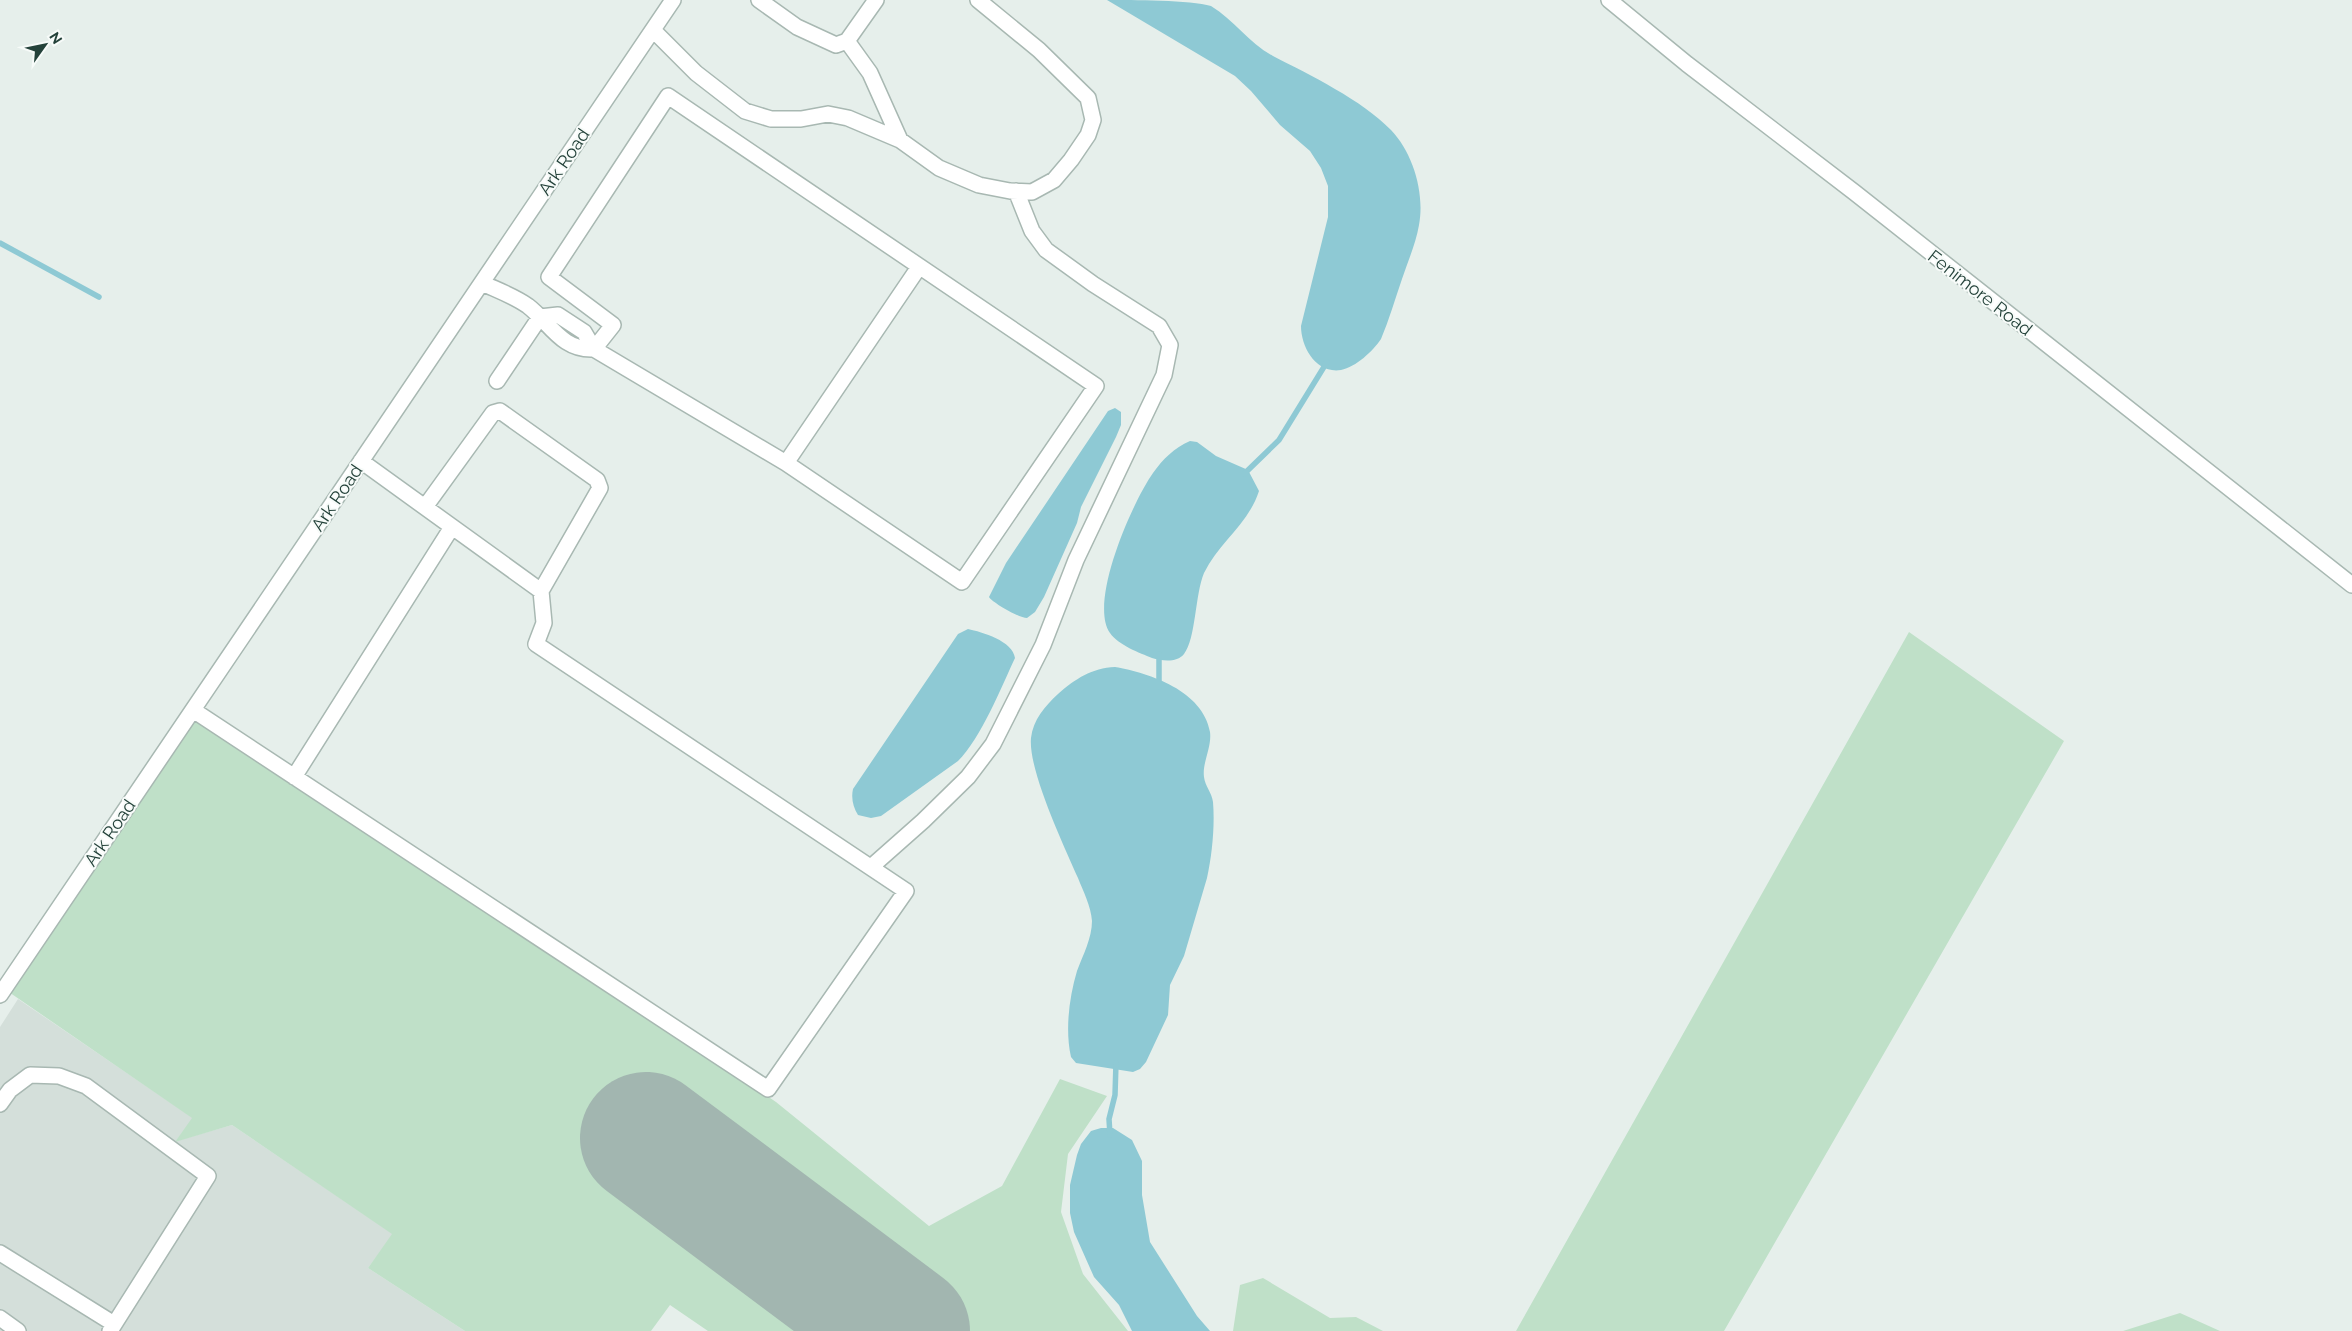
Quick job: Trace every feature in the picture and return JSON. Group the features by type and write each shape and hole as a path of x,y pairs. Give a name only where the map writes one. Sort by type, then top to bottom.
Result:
{"street":[{"name":"Ark Road","path":"0,995 674,0"},
{"path":"759,0 805,30 836,45 847,41 876,0"},
{"path":"653,30 696,73 745,111 771,119 801,119 828,114 876,128 900,140 939,168 978,185 1032,192 1054,180 1072,160 1088,135 1093,120 1088,98 1039,50 978,0"},
{"name":"Fenimore Road","path":"1609,0 1687,64 1854,192 2352,585"},
{"path":"847,41 870,73 900,140"},
{"path":"482,282 526,305 540,317 558,315 584,332 594,349 786,464 962,582 1096,386 668,96 549,277 613,325 594,349"},
{"path":"871,867 968,777 993,744 1043,646 1076,560 1164,375 1170,345 1159,326 1093,284 1046,250 1032,231 1016,191"},
{"path":"786,464 919,266"},
{"path":"497,381 540,317"},
{"path":"193,710 768,1089 906,891 536,644 544,623 541,591 600,488 597,480 500,411 493,413 425,507"},
{"path":"362,461 541,591"},
{"path":"294,777 452,527"},
{"path":"0,1104 10,1090 30,1075 59,1076 86,1086 208,1176 112,1328 0,1253"},
{"path":"0,1318 18,1331"}],"shaded area":[{"path":"18,999 193,1118 176,1141 232,1125 393,1234 368,1268 465,1331 0,1331 0,1027"}],"green space":[{"path":"1909,632 2064,741 1724,1331 1516,1331"},
{"path":"194,707 776,1102 929,1226 1002,1186 1060,1079 1107,1096 1068,1154 1061,1212 1083,1274 1128,1331 708,1331 670,1305 651,1331 465,1331 368,1268 392,1234 232,1125 175,1142 192,1118 3,988"},
{"path":"1263,1278 1330,1318 1356,1317 1383,1331 1233,1331 1240,1285"},
{"path":"2180,1313 2220,1331 2123,1331"}],"water":[{"path":"1107,0 1176,1 1211,6 1264,51 1303,71 1366,108 1399,139 1416,174 1420,200 1419,225 1414,245 1381,339 1358,362 1341,370 1324,368 1317,363 1307,350 1302,334 1301,326 1328,217 1328,186 1321,168 1310,151 1280,125 1251,91 1235,76"},
{"path":"1115,408 1121,412 1121,425 1081,507 1077,523 1044,597 1035,612 1027,618 1013,613 989,597 1006,563 1108,411"},
{"path":"1190,441 1197,442 1216,456 1248,470 1259,491 1248,514 1217,552 1204,573 1191,638 1184,654 1173,660 1160,660 1124,645 1110,633 1105,618 1105,599 1116,552 1135,505 1153,473 1165,459 1179,447"},
{"path":"968,629 981,632 1003,642 1013,652 1015,658 975,739 958,761 881,816 871,818 858,815 853,802 853,789 958,634"},
{"path":"1115,667 1159,679 1173,686 1197,705 1205,718 1210,732 1204,777 1214,811 1213,840 1207,878 1184,956 1170,985 1168,1015 1146,1062 1140,1069 1133,1072 1076,1063 1071,1057 1068,1036 1070,1003 1077,971 1087,946 1092,921 1084,893 1041,788 1035,769 1031,738 1034,725 1040,714 1058,694 1084,675"},
{"path":"1101,1128 1113,1128 1132,1140 1142,1161 1142,1195 1150,1242 1197,1316 1210,1331 1132,1331 1119,1305 1094,1277 1074,1232 1070,1213 1070,1185 1081,1144 1091,1131"}],"waterway":[{"path":"0,243 99,297"},
{"path":"1244,474 1279,440 1327,362"},
{"path":"1159,654 1159,687"},
{"path":"1110,1135 1109,1119 1115,1095 1116,1063"}],"runway":[{"path":"646,1138 904,1331"}]}
